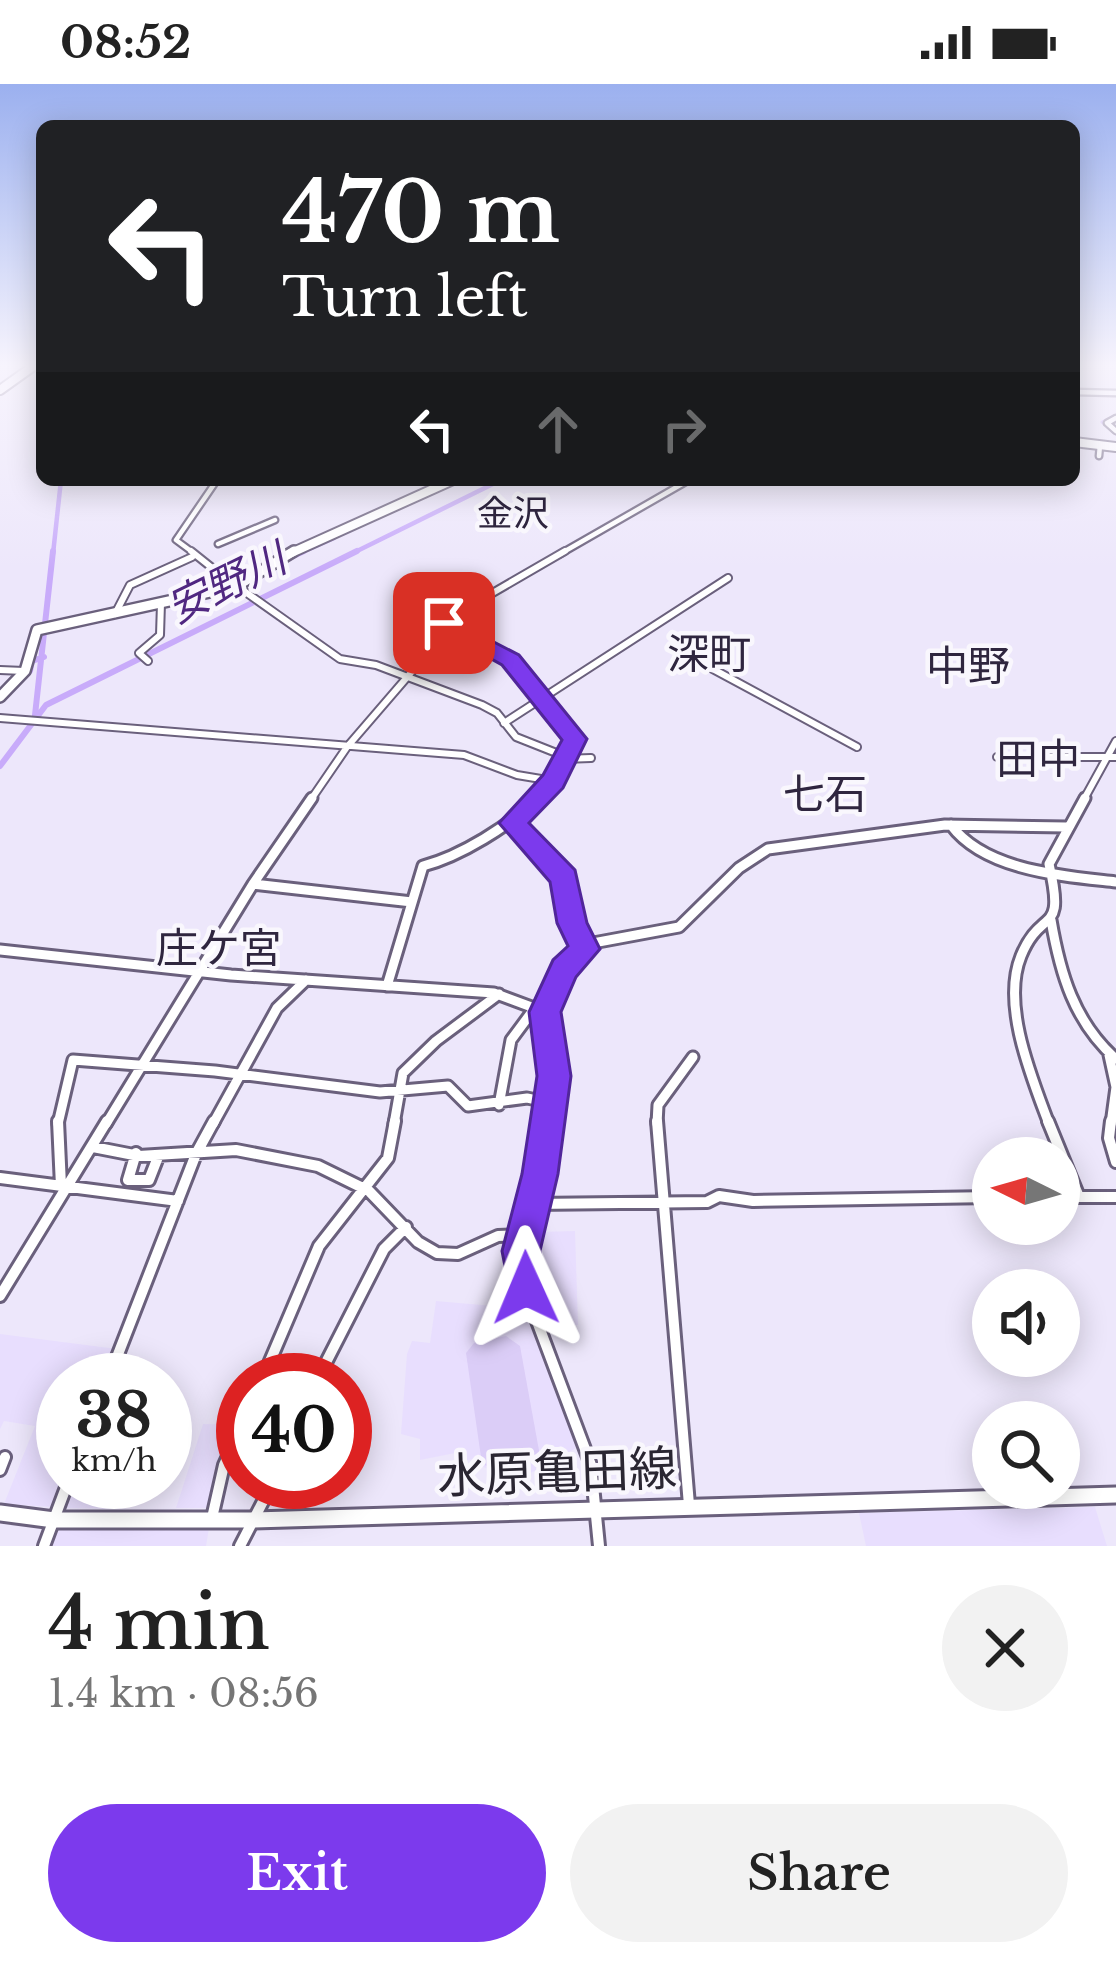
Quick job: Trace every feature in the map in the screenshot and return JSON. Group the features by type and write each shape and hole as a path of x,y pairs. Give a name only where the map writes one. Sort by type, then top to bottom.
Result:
{"main road":[{"path":"1080,443 1116,447"},
{"path":"0,697 25,671 46,628 237,586 296,550 440,486"},
{"name":"水原亀田線","path":"0,1514 54,1520 251,1520 1116,1496"}],"street":[{"path":"1099,456 1100,445"},
{"path":"213,486 176,542 211,567 217,590"},
{"path":"0,1296 253,884 346,747 444,623 462,608 678,486"},
{"path":"218,544 275,520"},
{"path":"115,614 132,584 192,556"},
{"path":"504,723 728,578"},
{"path":"237,586 340,659 376,664 492,710 531,746 563,758 591,758"},
{"path":"145,658 163,632 161,603"},
{"path":"387,986 425,864 449,859 461,847 512,823 553,781 575,739 509,659 444,623"},
{"path":"711,668 857,748"},
{"path":"0,670 25,671"},
{"path":"0,718 473,756 517,775 553,781"},
{"path":"1055,1137 1017,1001 1020,957 1051,919 1058,900 1050,872 1066,827 1111,757 1116,741"},
{"path":"997,757 1111,757"},
{"path":"512,823 564,878 572,923 585,949"},
{"path":"499,1106 500,1080 514,1029 540,1010 564,969 585,949 679,926 740,868 768,849 951,825 1066,827"},
{"path":"951,825 956,838 972,847 1050,872 1116,882"},
{"path":"253,884 412,902"},
{"path":"1051,919 1075,1007 1112,1056 1116,1087 1108,1138 1116,1162"},
{"path":"0,950 500,994 540,1010"},
{"path":"119,1353 196,1154 277,1008 306,980"},
{"path":"273,1353 319,1246 388,1158 403,1073 436,1041 500,994"},
{"path":"540,1010 554,1076 547,1137 523,1235 526,1288 591,1465 599,1546"},
{"path":"689,1508 661,1201 658,1105 692,1058"},
{"path":"64,1187 58,1115 73,1060 400,1091 448,1086 457,1090 467,1106 499,1106 527,1098 551,1103"},
{"path":"92,1147 107,1154 158,1157 211,1149 288,1157 367,1188 442,1256 458,1255 500,1233 523,1235"},
{"path":"136,1153 128,1180 148,1180 158,1157"},
{"path":"0,1178 178,1202"},
{"path":"533,1204 706,1202 719,1196 753,1201 972,1198"},
{"path":"1080,1197 1116,1197"},
{"path":"331,1353 384,1249 406,1227"},
{"path":"212,1520 216,1502"},
{"path":"44,1546 58,1509"},
{"path":"240,1546 257,1509"}],"shaded area":[{"path":"575,1231 578,1325 541,1326 525,1256 537,1256 538,1232"},
{"path":"436,1301 526,1309 578,1447 505,1487 502,1475 479,1465 477,1459 467,1460 465,1451 420,1460 420,1439 401,1434 407,1354 412,1341 430,1343"},
{"path":"0,1334 117,1349 115,1353 36,1353 36,1506 4,1504 35,1426 4,1421 0,1429"},
{"path":"506,1336 520,1346 540,1456 495,1469 482,1464 466,1353 474,1343"},
{"path":"203,1424 216,1424 216,1478 209,1508 192,1508 192,1458"},
{"path":"1095,1507 1107,1546 866,1546 859,1513 1080,1509"},
{"path":"209,1528 206,1546 49,1546 60,1529"}],"waterway":[{"path":"53,554 60,486"},
{"name":"安野川","path":"351,554 489,486"},
{"path":"298,554 334,538"},
{"path":"41,658 53,551"},
{"path":"287,559 304,551"},
{"name":"安野川","path":"0,766 46,705 357,551"},
{"path":"5,696 30,671 32,661 41,658"},
{"path":"35,715 41,658"}],"district":[{"name":"金沢","path":"513,513"},
{"name":"深町","path":"709,654"},
{"name":"中野","path":"968,666"},
{"name":"田中","path":"1038,759"},
{"name":"七石","path":"825,794"},
{"name":"庄ケ宮","path":"219,948"}],"route":[{"path":"444,623 510,660 575,739 548,788 512,823 564,878 572,923 585,949 564,969 545,1012 554,1076 540,1174 523,1235 526,1288"}]}
